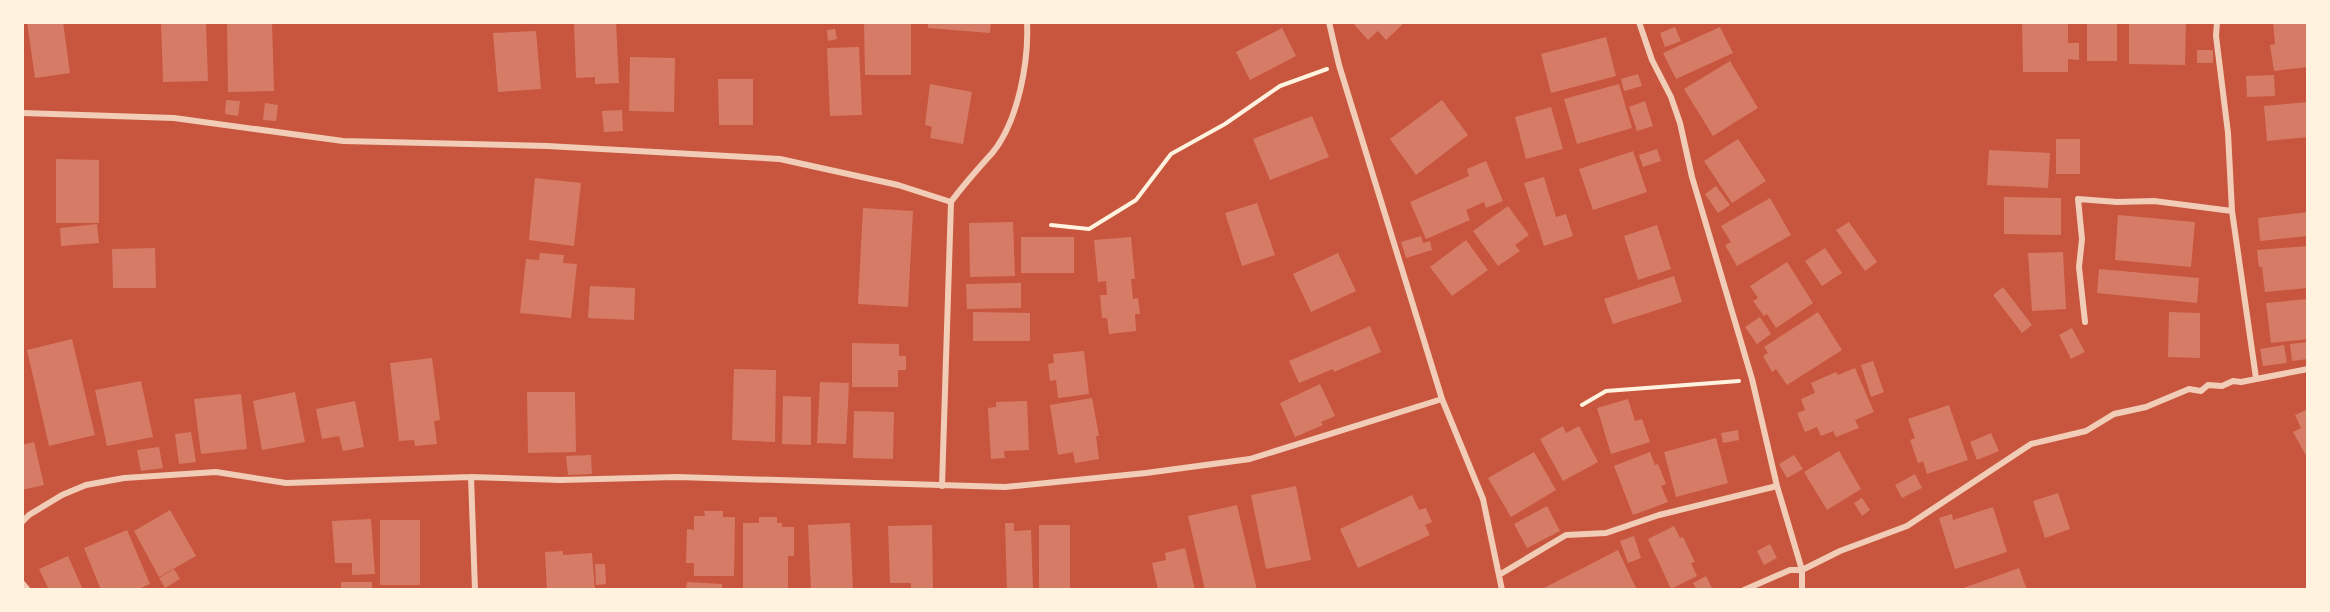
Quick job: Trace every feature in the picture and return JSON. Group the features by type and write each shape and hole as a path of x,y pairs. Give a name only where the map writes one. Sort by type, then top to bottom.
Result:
{"street":[{"path":"942,486 951,202 978,166 993,151 1014,114 1028,40 1027,22"},
{"path":"1329,22 1339,65 1442,399 1483,498 1502,590"},
{"path":"1639,22 1652,60 1671,97 1680,123 1692,177 1752,379 1776,486 1802,570 1802,590"},
{"path":"2217,22 2216,36 2228,133 2232,211 2256,378"},
{"path":"22,113 174,118 343,141 547,146 780,159 898,184 951,202"},
{"path":"2085,322 2079,267 2082,239 2078,199 2117,202 2154,201 2232,211"},
{"path":"1744,590 1790,570 1802,570 1840,550 1907,526 2031,444 2086,431 2114,414 2146,407 2189,389 2201,391 2208,385 2222,386 2233,381 2241,382 2307,369"},
{"path":"22,522 29,515 86,485 124,478 216,472 286,483 471,477 560,480 677,477 1005,488 1250,459 1442,399"},
{"path":"471,477 475,590"},
{"path":"1498,575 1566,535 1606,533 1659,515 1776,486"},
{"path":"22,583 28,590"}],"path":[{"path":"1051,225 1089,230 1136,200 1171,154 1225,124 1280,86 1339,65"},
{"path":"1582,405 1606,391 1752,379"}],"building":[{"path":"27,22 63,22 70,73 35,78"},
{"path":"161,22 206,22 208,81 163,82"},
{"path":"227,22 272,22 274,91 228,92"},
{"path":"574,22 616,22 619,83 595,84 595,77 576,78"},
{"path":"864,22 911,22 911,75 865,75"},
{"path":"928,22 991,22 990,33 928,28"},
{"path":"1352,22 1405,22 1386,40 1378,31 1368,40"},
{"path":"2022,22 2068,22 2068,43 2079,43 2079,60 2068,59 2068,72 2023,72"},
{"path":"2087,22 2117,22 2117,61 2087,61"},
{"path":"2129,22 2186,22 2185,65 2129,64"},
{"path":"2308,22 2308,67 2274,71 2270,45 2275,44 2273,23"},
{"path":"1675,27 1681,41 1665,47 1660,33"},
{"path":"1720,27 1733,53 1676,79 1663,53"},
{"path":"1282,28 1296,56 1250,80 1236,52"},
{"path":"835,29 837,39 828,41 827,30"},
{"path":"536,31 541,89 498,92 493,33"},
{"path":"1606,37 1616,76 1551,93 1541,54"},
{"path":"859,47 862,115 830,116 827,48"},
{"path":"2197,50 2213,50 2213,63 2197,63"},
{"path":"630,57 675,58 674,112 629,111"},
{"path":"1730,61 1758,108 1713,136 1684,89"},
{"path":"1638,74 1642,86 1624,91 1621,79"},
{"path":"2274,75 2275,96 2247,97 2246,76"},
{"path":"718,79 753,79 753,125 719,125"},
{"path":"930,84 972,92 963,144 930,138 932,127 925,125"},
{"path":"1619,84 1632,128 1577,144 1564,99"},
{"path":"226,100 240,101 238,116 225,114"},
{"path":"1442,100 1468,135 1416,175 1390,139"},
{"path":"1645,101 1653,126 1637,131 1629,107"},
{"path":"2308,102 2308,137 2267,141 2264,106"},
{"path":"265,103 278,105 276,121 263,120"},
{"path":"1551,107 1563,149 1526,159 1515,117"},
{"path":"622,110 623,131 604,132 602,111"},
{"path":"1312,116 1329,157 1270,180 1253,139"},
{"path":"1738,139 1766,181 1732,203 1704,161"},
{"path":"2056,139 2080,139 2080,174 2056,174"},
{"path":"1657,149 1661,161 1643,167 1639,155"},
{"path":"1989,150 2050,153 2048,188 1987,185"},
{"path":"1633,151 1647,192 1593,210 1579,169"},
{"path":"56,159 99,160 99,223 56,223"},
{"path":"1486,161 1503,201 1486,208 1484,202 1466,210 1470,220 1426,239 1410,202 1469,176 1467,169"},
{"path":"1544,177 1556,217 1566,214 1573,236 1544,246 1524,183"},
{"path":"535,178 581,183 574,246 529,240"},
{"path":"1716,186 1730,205 1718,213 1705,194"},
{"path":"2004,197 2061,198 2061,235 2004,234"},
{"path":"1770,198 1791,235 1737,266 1725,245 1731,242 1721,226"},
{"path":"1257,203 1275,255 1242,266 1225,213"},
{"path":"1508,206 1529,235 1515,245 1520,251 1498,266 1473,231"},
{"path":"863,208 913,211 908,307 858,304"},
{"path":"2308,212 2308,236 2260,241 2258,218"},
{"path":"2118,215 2195,222 2191,267 2115,260"},
{"path":"1013,222 1015,276 970,277 969,223"},
{"path":"1849,222 1877,262 1865,271 1836,230"},
{"path":"97,224 99,243 61,246 60,228"},
{"path":"1657,225 1671,269 1638,280 1624,236"},
{"path":"1421,236 1423,243 1430,241 1432,250 1406,258 1401,242"},
{"path":"1021,237 1074,237 1074,273 1021,273"},
{"path":"1131,237 1135,279 1131,279 1133,299 1138,298 1140,314 1135,314 1136,331 1109,334 1107,318 1102,318 1100,295 1107,295 1106,281 1098,282 1094,240"},
{"path":"1466,240 1488,270 1452,296 1430,267"},
{"path":"2308,246 2308,288 2265,292 2257,250"},
{"path":"155,248 156,288 113,288 112,249"},
{"path":"1825,248 1842,273 1822,286 1805,261"},
{"path":"2063,252 2066,309 2032,311 2028,253"},
{"path":"540,253 564,255 563,263 577,264 571,318 520,313 526,259 539,260"},
{"path":"1338,253 1356,291 1311,312 1293,274"},
{"path":"1787,262 1813,303 1776,328 1767,314 1764,316 1753,301 1758,298 1750,286"},
{"path":"2099,269 2199,278 2197,303 2097,293"},
{"path":"1674,276 1682,302 1613,324 1604,299"},
{"path":"1021,283 1021,308 967,309 966,284"},
{"path":"590,286 635,288 634,320 588,318"},
{"path":"2003,287 2032,325 2022,333 1993,295"},
{"path":"2308,299 2308,339 2271,343 2266,303"},
{"path":"973,312 1030,313 1030,341 973,341"},
{"path":"1818,312 1842,350 1787,385 1776,369 1772,372 1763,356 1768,353 1764,347"},
{"path":"2169,312 2200,313 2200,358 2168,357"},
{"path":"1760,317 1771,334 1757,344 1745,327"},
{"path":"1370,326 1381,352 1334,372 1333,369 1299,383 1289,361"},
{"path":"2072,328 2085,352 2071,359 2059,335"},
{"path":"72,339 95,435 49,446 27,350"},
{"path":"2308,342 2308,359 2292,361 2290,344"},
{"path":"852,343 899,344 899,356 906,356 906,370 898,370 898,387 852,387"},
{"path":"2284,345 2287,363 2263,366 2260,349"},
{"path":"1084,351 1089,394 1058,398 1056,380 1050,381 1048,364 1054,363 1053,354"},
{"path":"432,358 440,420 434,421 437,444 415,446 414,440 399,441 390,363"},
{"path":"1873,361 1884,392 1871,397 1861,365"},
{"path":"1855,368 1874,412 1855,420 1859,428 1836,437 1833,431 1821,436 1817,427 1805,432 1797,413 1805,410 1801,399 1815,393 1811,383 1836,372 1838,375"},
{"path":"734,369 776,370 775,442 732,440"},
{"path":"141,381 153,437 107,446 95,390"},
{"path":"820,382 849,383 846,444 817,443"},
{"path":"1320,384 1335,416 1321,422 1323,425 1295,437 1280,403"},
{"path":"295,392 305,442 262,450 253,401"},
{"path":"527,392 575,392 576,452 528,453"},
{"path":"241,394 247,449 201,454 194,399"},
{"path":"783,396 811,397 811,445 782,444"},
{"path":"1092,398 1099,436 1096,436 1099,459 1075,463 1073,452 1058,455 1050,405"},
{"path":"1628,399 1635,421 1642,419 1650,442 1611,454 1597,408"},
{"path":"355,401 364,447 343,451 339,436 322,439 316,409"},
{"path":"1027,401 1029,450 1004,451 1005,458 991,459 988,408 996,407 996,402"},
{"path":"1949,405 1968,460 1927,474 1923,461 1918,463 1910,440 1915,438 1908,419"},
{"path":"2308,409 2308,459 2293,432 2301,428 2295,415"},
{"path":"854,411 894,412 893,459 853,458"},
{"path":"1563,426 1566,433 1579,426 1598,462 1563,481 1540,439"},
{"path":"1738,430 1739,440 1723,443 1721,433"},
{"path":"191,432 196,462 179,464 175,434"},
{"path":"1991,433 1999,451 1977,460 1970,442"},
{"path":"1716,438 1728,483 1676,497 1664,452"},
{"path":"34,442 44,485 22,490 22,445"},
{"path":"159,447 163,468 141,471 137,450"},
{"path":"1839,451 1861,489 1827,510 1804,472"},
{"path":"1534,452 1556,490 1511,517 1488,478"},
{"path":"1650,452 1666,484 1661,486 1668,502 1633,515 1614,466"},
{"path":"591,455 592,474 568,475 566,456"},
{"path":"1794,455 1803,469 1787,478 1779,464"},
{"path":"1915,474 1922,488 1902,498 1895,485"},
{"path":"1296,486 1311,560 1266,569 1251,495"},
{"path":"2058,493 2070,529 2045,538 2033,501"},
{"path":"1412,495 1419,510 1426,508 1432,522 1425,525 1430,535 1358,568 1340,529"},
{"path":"1862,498 1870,510 1862,516 1854,503"},
{"path":"1237,505 1257,590 1205,590 1188,516"},
{"path":"1547,506 1560,531 1527,548 1514,524"},
{"path":"1993,507 2007,552 1955,569 1939,518 1952,514 1953,520"},
{"path":"170,510 196,556 159,577 134,531"},
{"path":"704,511 723,511 723,517 735,517 734,576 694,576 694,563 686,563 687,529 694,530 694,516 705,516"},
{"path":"759,517 777,517 777,523 782,523 782,527 794,527 794,556 788,556 788,590 743,590 743,523 759,523"},
{"path":"371,519 375,574 352,575 352,563 335,563 332,521"},
{"path":"380,520 420,520 420,585 380,585"},
{"path":"850,523 853,590 811,590 808,525"},
{"path":"1005,523 1014,523 1014,531 1031,530 1033,590 1007,590"},
{"path":"932,525 933,589 911,589 911,583 890,583 888,526"},
{"path":"1039,525 1070,525 1070,590 1039,590"},
{"path":"1674,526 1680,538 1683,537 1695,562 1691,563 1697,576 1671,589 1648,539"},
{"path":"127,530 150,584 136,590 101,590 84,548"},
{"path":"1634,536 1641,558 1628,563 1620,541"},
{"path":"1770,544 1777,558 1764,565 1757,551"},
{"path":"1185,548 1195,590 1158,590 1152,563 1166,560 1165,553"},
{"path":"1618,550 1637,590 1540,590"},
{"path":"563,551 563,555 592,553 595,590 547,590 545,552"},
{"path":"68,556 83,590 49,590 39,569"},
{"path":"595,564 605,564 606,584 596,585"},
{"path":"2019,568 2027,590 1961,590 1961,589"},
{"path":"174,569 180,579 165,588 159,578"},
{"path":"1706,576 1713,590 1697,590 1693,583"},
{"path":"341,582 372,582 372,590 341,590"},
{"path":"687,582 722,584 722,590 686,590"}]}
